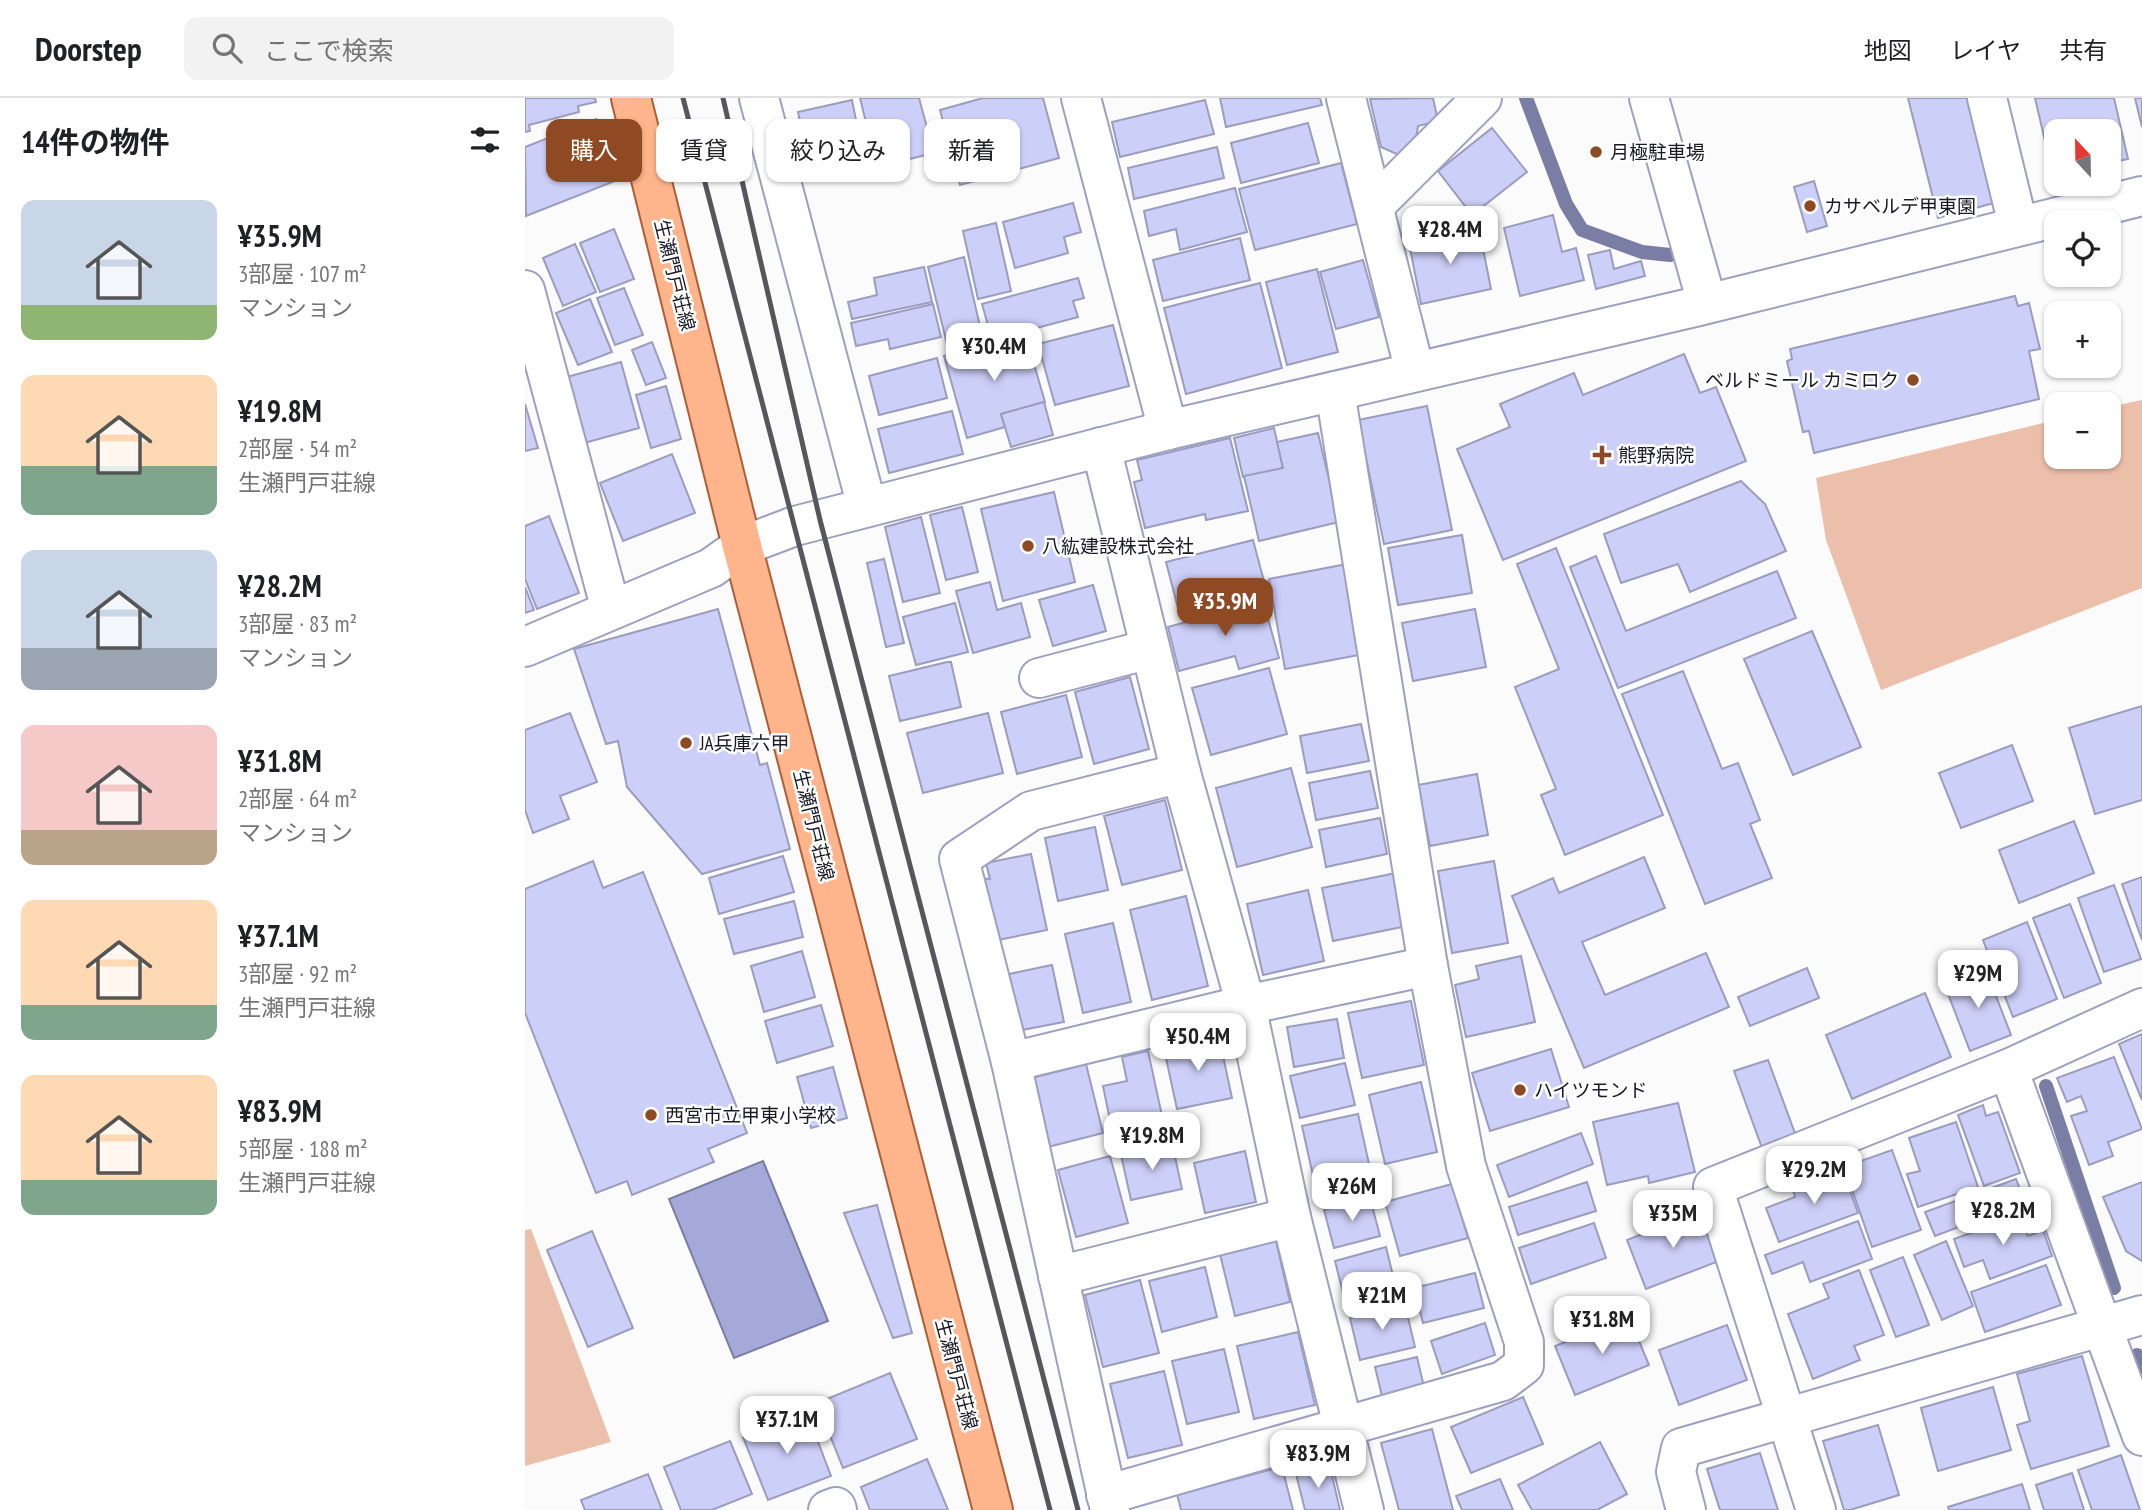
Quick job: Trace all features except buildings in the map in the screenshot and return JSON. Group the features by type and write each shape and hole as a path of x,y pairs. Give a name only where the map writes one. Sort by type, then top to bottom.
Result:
{"main road":[{"name":"生瀬門戸荘線","path":"631,98 742,546 993,1510"}],"street":[{"path":"759,98 867,507"},
{"path":"1081,98 1168,430"},
{"path":"1346,98 1415,372"},
{"path":"1375,205 1482,98"},
{"path":"1649,98 1707,303"},
{"path":"1987,98 2018,225"},
{"path":"525,647 711,568 742,546 795,526 1168,430 1707,303 2142,195"},
{"path":"525,290 611,610"},
{"path":"1181,773 1031,811 959,859 1011,1062 1108,1502 1344,1426 1503,1381 1524,1365 1524,1342 1466,1166 1428,966 1335,391"},
{"path":"1101,447 1181,773 1246,1005 1291,1217 1364,1510"},
{"path":"1039,678 1150,649"},
{"path":"1011,1062 1246,1005 1428,966"},
{"path":"1816,1510 1713,1187 2008,1069 2142,1008"},
{"path":"2008,1069 2142,1436"},
{"path":"1058,1276 1291,1217"},
{"path":"1686,1510 1676,1472 1681,1448 2142,1315"},
{"path":"828,1510 836,1507 837,1510"}],"shaded area":[{"path":"2142,400 2142,588 1881,690 1826,540 1816,478 2044,423 2044,469 2121,469 2121,404"},
{"path":"531,1229 611,1442 525,1466 525,1230"}],"water":[{"path":"763,1161 828,1321 734,1358 669,1199"}],"waterway":[{"path":"1526,98 1566,204 1582,230 1642,252 1670,255"},
{"path":"2046,1086 2114,1288"},
{"path":"2137,1355 2142,1367"}],"railway":[{"path":"683,98 1050,1510"},
{"path":"723,98 820,520 1078,1510"}],"place":[{"name":"月極駐車場","path":"1596,152"},
{"name":"カサベルデ甲東園","path":"1810,206"},
{"name":"ベルドミール カミロク","path":"1913,380"},
{"name":"熊野病院","path":"1602,455"},
{"name":"八紘建設株式会社","path":"1028,546"},
{"name":"JA兵庫六甲","path":"686,743"},
{"name":"ハイツモンド","path":"1520,1090"},
{"name":"西宮市立甲東小学校","path":"651,1115"}]}
